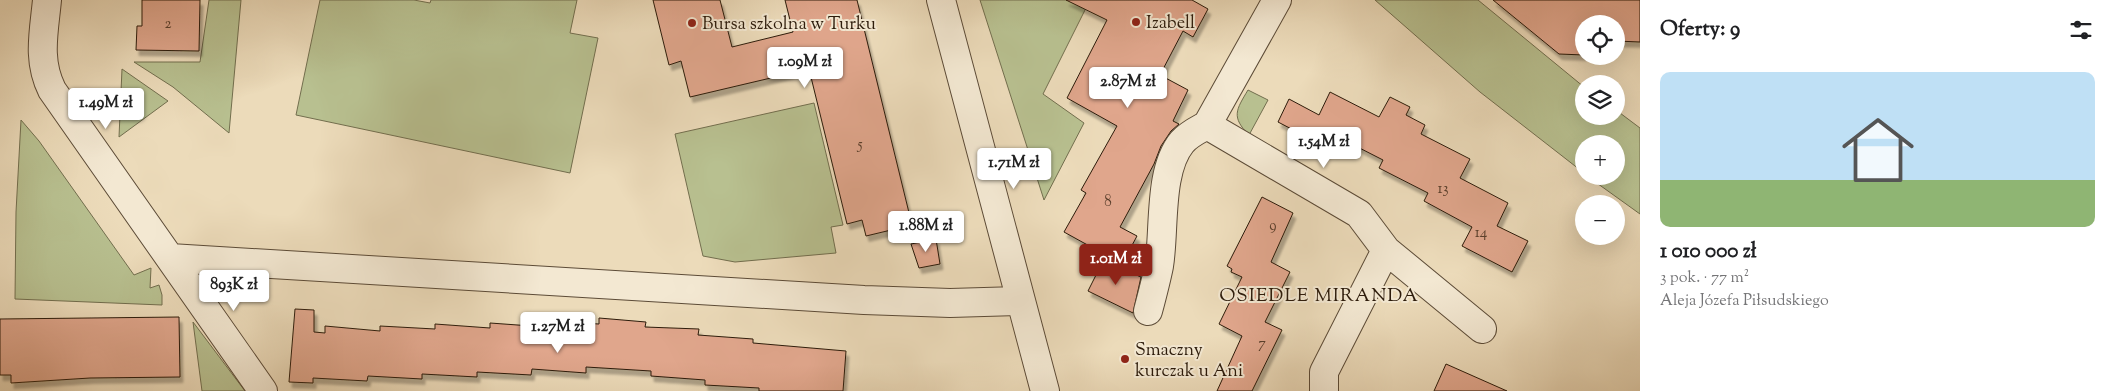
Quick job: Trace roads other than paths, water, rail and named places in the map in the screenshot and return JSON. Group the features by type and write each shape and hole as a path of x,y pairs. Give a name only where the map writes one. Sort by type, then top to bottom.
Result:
{"street":[{"path":"47,0 42,48 44,75 52,90 263,391"},
{"path":"941,0 1045,391"},
{"path":"1148,311 1159,265 1166,185 1171,165 1181,143 1191,133 1207,125 1278,0"},
{"path":"1207,125 1358,214 1386,250 1482,329"},
{"path":"1324,391 1324,372 1386,250"},
{"path":"170,258 864,300 950,303 1021,301"}],"place":[{"name":"Izabell","path":"1136,22"},
{"name":"Bursa szkolna w Turku","path":"692,23"},
{"name":"Smaczny kurczak u Ani","path":"1125,359"}],"district":[{"name":"OSIEDLE MIRANDA","path":"1319,294"}]}
